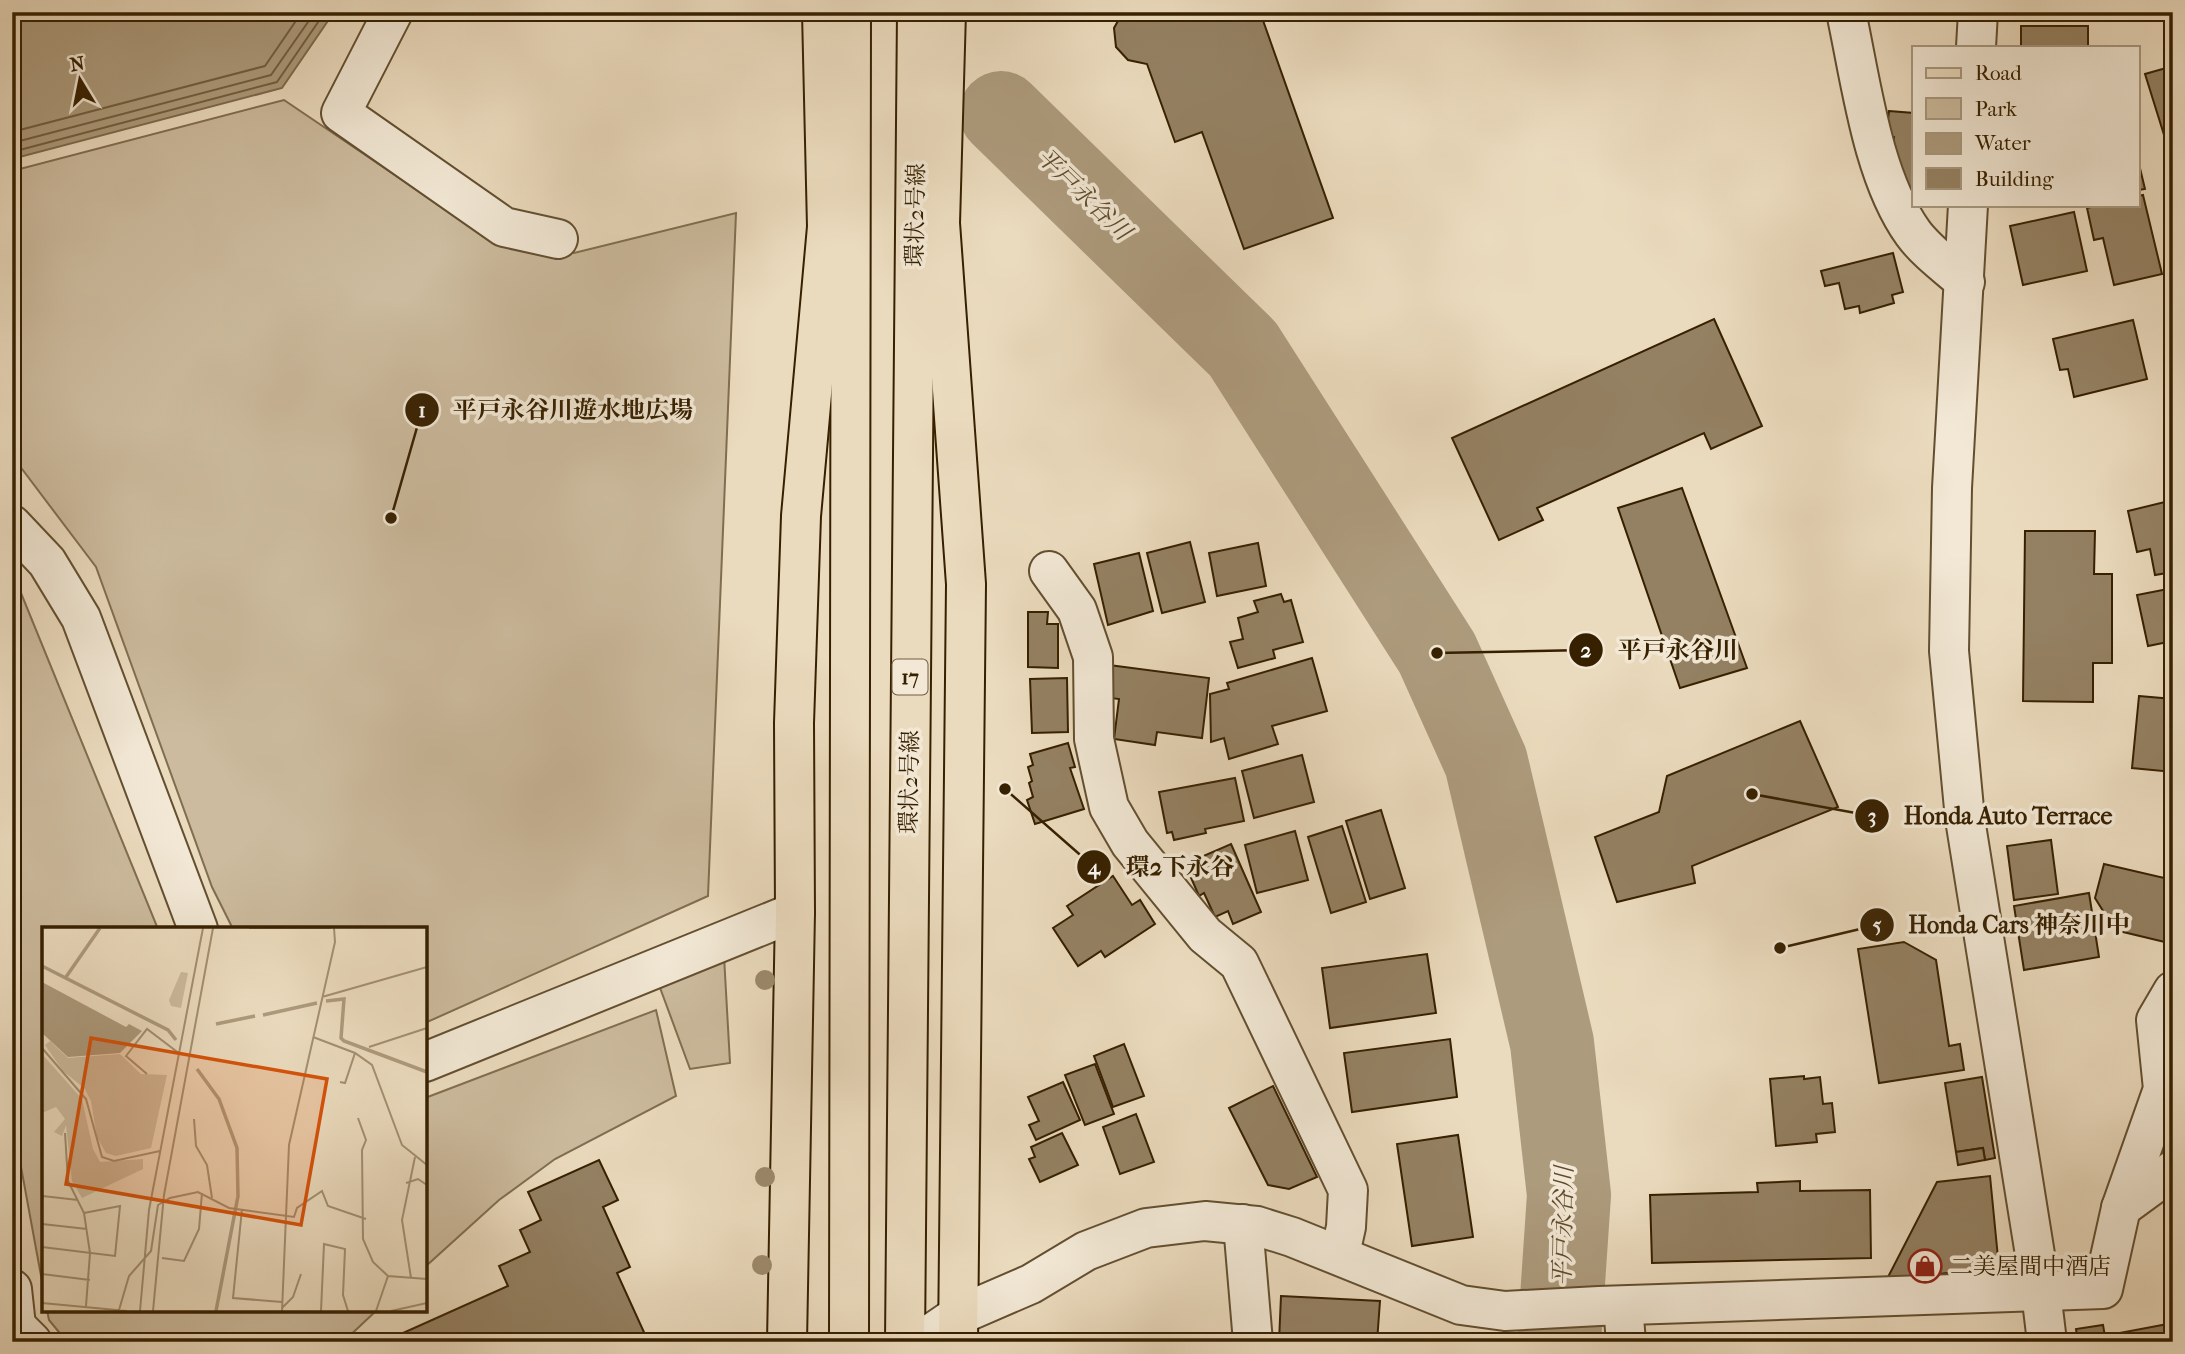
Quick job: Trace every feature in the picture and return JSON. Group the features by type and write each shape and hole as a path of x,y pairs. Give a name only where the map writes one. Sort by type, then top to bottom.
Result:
{"main road":[{"path":"787,1334 795,912 794,723 801,516 827,227 822,12"},
{"path":"849,1342 851,12"},
{"name":"環状2号線","path":"905,1342 917,12"},
{"path":"946,12 940,223 966,584 957,1329"}],"street":[{"path":"393,12 341,113 504,227 558,239"},
{"path":"1846,12 1872,134 1891,194 1914,235 1965,282"},
{"path":"1976,46 1978,12"},
{"path":"1968,206 1952,488 1949,651 1965,819 2048,1342"},
{"path":"12,525 47,562 81,618 197,927"},
{"path":"1049,571 1077,610 1093,657 1094,739 1109,807 1130,843 1205,935 1239,963 1348,1190 1346,1227 1340,1255"},
{"path":"427,1061 795,912"},
{"path":"919,1342 957,1329 1086,1251 1146,1228 1205,1221 1243,1224 1292,1237 1461,1305 1505,1311 1527,1310 1616,1318 2103,1289 2121,1208 2163,1089 2156,1020 2173,991"},
{"path":"2121,1208 2173,1170"},
{"path":"1243,1224 1253,1342"},
{"path":"12,1289 16,1326 32,1342"}],"green space":[{"path":"284,100 500,246 574,253 736,213 708,896 427,1022 427,927 232,927 212,887 96,567 22,469 12,463 12,171"},
{"path":"12,571 157,927 42,927 42,1281 12,1118"},
{"path":"724,956 730,1063 690,1069 659,985"},
{"path":"656,1010 676,1096 555,1159 499,1200 427,1265 427,1097"},
{"path":"47,1312 375,1312 343,1342 67,1342 49,1320"}],"water":[{"path":"12,12 334,12 282,88 12,159"}],"building":[{"path":"1123,12 1260,12 1333,218 1244,249 1202,132 1175,142 1147,64 1128,60 1116,47 1114,28"},
{"path":"2143,12 2167,12 2167,17 2143,16"},
{"path":"2021,26 2088,26 2088,46 2021,46"},
{"path":"2173,66 2173,136 2165,138 2145,74"},
{"path":"1889,111 1912,113 1912,192 1892,152 1894,137 1886,136"},
{"path":"2140,168 2145,189 2140,190"},
{"path":"2143,195 2162,274 2114,285 2103,238 2094,240 2087,208 2140,206 2140,196"},
{"path":"2074,212 2087,271 2023,285 2010,226"},
{"path":"1893,253 1903,292 1892,295 1894,303 1860,313 1859,306 1845,309 1839,283 1825,286 1821,271"},
{"path":"1714,319 1762,426 1711,449 1704,433 1537,508 1543,520 1499,540 1452,438"},
{"path":"2133,320 2147,379 2074,397 2068,369 2060,370 2053,339"},
{"path":"1682,488 1747,668 1680,688 1618,508"},
{"path":"2173,500 2173,572 2155,575 2150,549 2137,552 2128,511"},
{"path":"2025,531 2095,531 2094,574 2112,574 2112,663 2093,663 2093,702 2023,701"},
{"path":"1190,542 1205,602 1162,613 1147,553"},
{"path":"1258,543 1266,586 1217,596 1209,553"},
{"path":"1139,553 1153,611 1108,625 1094,564"},
{"path":"2173,588 2173,641 2148,646 2137,595"},
{"path":"1281,594 1284,602 1291,600 1303,642 1273,650 1275,658 1238,668 1230,642 1243,639 1238,618 1258,612 1254,601"},
{"path":"1028,612 1048,612 1047,624 1058,624 1058,668 1028,667"},
{"path":"1312,658 1327,711 1272,726 1278,744 1229,759 1224,738 1211,742 1210,694 1229,689 1227,683"},
{"path":"1109,665 1209,678 1202,738 1157,732 1155,745 1114,739 1119,699 1104,697"},
{"path":"1067,678 1068,732 1032,733 1030,679"},
{"path":"2139,696 2173,699 2173,772 2132,768"},
{"path":"1800,721 1838,807 1692,866 1695,883 1617,902 1595,837 1659,812 1667,776"},
{"path":"1068,743 1075,767 1070,768 1084,809 1035,824 1027,800 1033,797 1029,783 1032,781 1028,767 1033,765 1030,754"},
{"path":"1302,755 1314,802 1254,818 1242,771"},
{"path":"1235,778 1244,821 1205,829 1206,833 1174,840 1172,832 1167,833 1159,792"},
{"path":"1381,810 1405,888 1370,899 1346,821"},
{"path":"1342,826 1366,902 1331,913 1308,837"},
{"path":"1295,831 1308,880 1257,893 1245,845"},
{"path":"2051,840 2058,894 2014,900 2007,846"},
{"path":"1231,844 1261,912 1233,924 1228,911 1215,917 1204,893 1199,896 1185,864"},
{"path":"2104,864 2173,880 2173,944 2115,930 2095,898"},
{"path":"1113,876 1132,905 1140,900 1155,924 1105,957 1101,951 1078,966 1053,928 1073,915 1067,906"},
{"path":"2089,893 2099,957 2024,970 2014,906"},
{"path":"1904,942 1936,960 1949,1046 1960,1044 1964,1070 1879,1083 1858,949"},
{"path":"1427,954 1436,1013 1330,1028 1322,968"},
{"path":"1450,1039 1457,1097 1352,1112 1344,1053"},
{"path":"1124,1044 1144,1096 1113,1107 1094,1056"},
{"path":"1095,1064 1114,1114 1085,1125 1065,1075"},
{"path":"1804,1076 1804,1079 1820,1077 1823,1104 1832,1103 1835,1132 1816,1134 1817,1142 1776,1146 1770,1079"},
{"path":"1982,1077 1995,1158 1985,1160 1983,1148 1956,1152 1945,1083"},
{"path":"1063,1082 1080,1120 1036,1140 1029,1125 1039,1121 1028,1097"},
{"path":"1273,1086 1317,1177 1289,1189 1268,1185 1229,1108"},
{"path":"1136,1114 1154,1162 1120,1174 1103,1127"},
{"path":"1062,1133 1078,1165 1040,1182 1029,1159 1035,1157 1031,1147"},
{"path":"1458,1135 1473,1237 1412,1246 1397,1144"},
{"path":"1983,1148 1985,1160 1958,1165 1956,1152"},
{"path":"599,1160 618,1200 603,1207 630,1267 617,1273 648,1341 383,1342 508,1286 499,1266 530,1252 520,1230 541,1220 528,1192"},
{"path":"1990,1176 1999,1268 1887,1279 1937,1182"},
{"path":"1800,1181 1800,1191 1870,1190 1871,1258 1652,1263 1650,1195 1758,1192 1757,1183"},
{"path":"1281,1296 1380,1301 1377,1342 1279,1342"},
{"path":"2173,1323 2173,1342 2115,1342 2114,1334"},
{"path":"2103,1325 2106,1342 2078,1342 2076,1329"},
{"path":"2018,1333 2019,1342 1935,1342"}],"waterway":[{"name":"平戸永谷川","path":"1001,113 1243,349 1437,653 1486,762 1552,1043 1569,1195 1559,1342"}],"place":[{"name":"平戸永谷川遊水地広場","path":"391,518"},
{"name":"平戸永谷川","path":"1437,653"},
{"name":"環2下永谷","path":"1005,789"},
{"name":"Honda Auto Terrace","path":"1752,794"},
{"name":"Honda Cars 神奈川中","path":"1780,948"},
{"name":"二美屋間中酒店","path":"1925,1266"}]}
